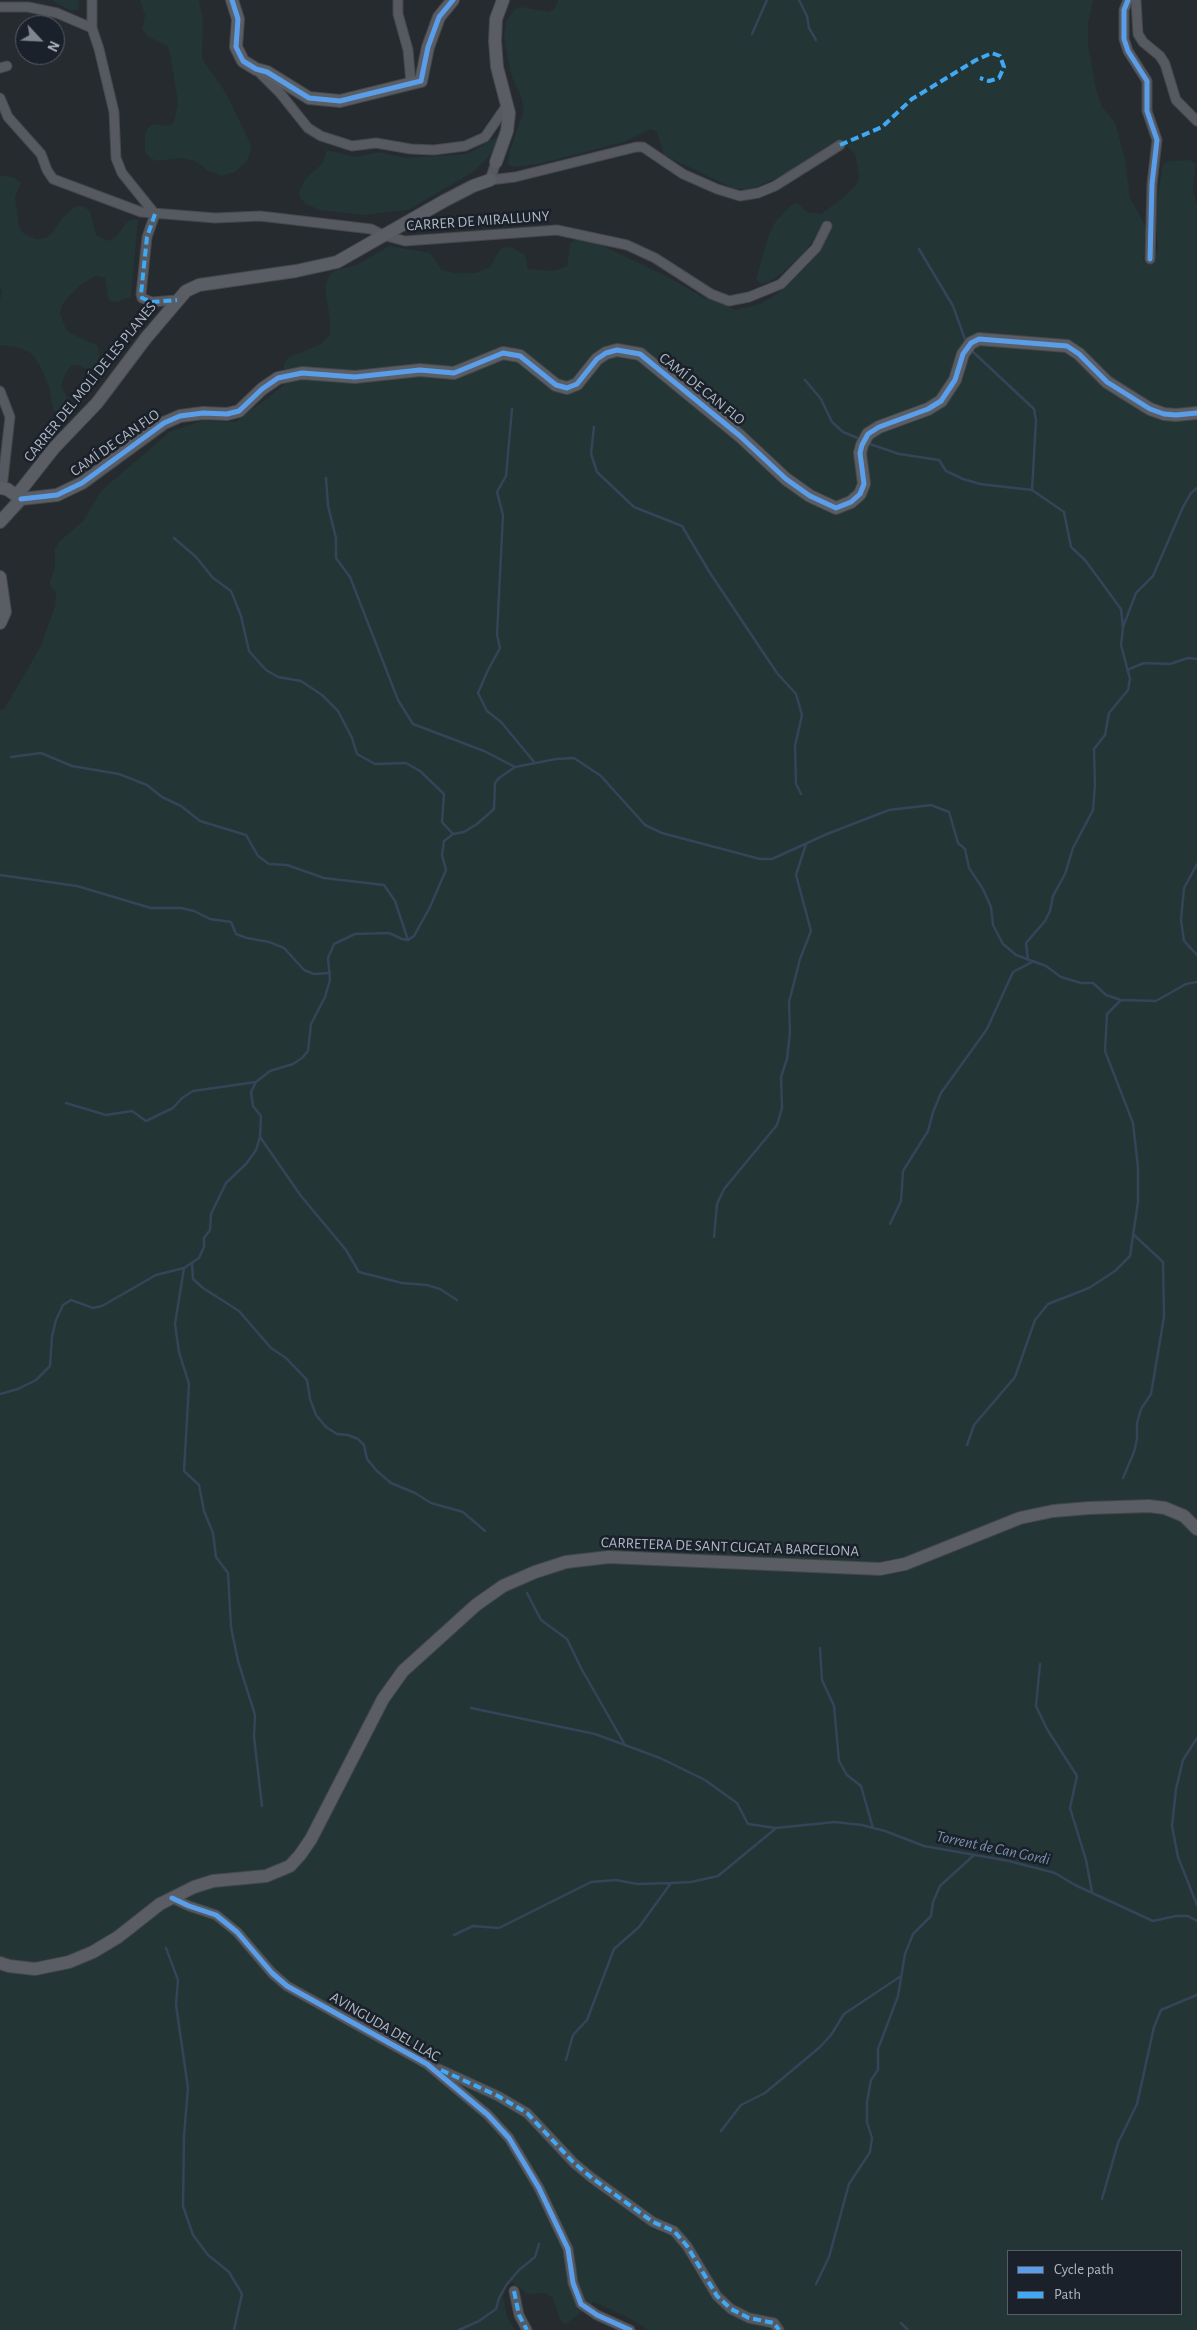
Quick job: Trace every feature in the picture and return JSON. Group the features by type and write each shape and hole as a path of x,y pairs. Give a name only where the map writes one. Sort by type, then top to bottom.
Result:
{"street":[{"path":"92,0 92,28 114,112 116,158 122,173 155,214 147,238 140,294 142,298 152,302 177,300"},
{"path":"232,0 238,18 236,47 243,61 256,69 280,93 308,128 321,136 352,146 376,142 423,150 465,146 485,137 507,105"},
{"path":"398,0 398,14 408,50 411,83"},
{"path":"256,69 267,72 314,100 340,101 421,81 428,47 439,17 453,0"},
{"path":"503,0 496,19 495,41 497,67 509,113 507,131 490,180 515,177 636,147 649,150 661,161 682,174 717,189 740,196 758,193 775,186 840,145"},
{"path":"1128,0 1124,10 1124,39 1128,51 1147,81 1147,111 1157,140 1152,192 1150,258"},
{"path":"1136,0 1138,34 1143,42 1160,56 1165,64 1176,100 1197,121"},
{"path":"0,7 28,7 57,13 92,28"},
{"name":"CARRER DE MIRALLUNY","path":"0,98 8,117 41,154 47,170 53,178 123,206 155,214 215,218 260,216 371,229 405,241 557,230 627,245 655,258 711,294 729,301 749,297 781,284 816,248 827,226"},
{"name":"CARRER DEL MOLÍ DE LES PLANES","path":"0,522 54,448 97,403 117,374 186,291 199,285 296,271 337,262 381,234 466,190 490,180"},
{"name":"CAMÍ DE CAN FLO","path":"19,497 57,495 82,484 164,423 180,416 203,413 227,414 239,411 262,389 278,378 302,373 355,377 420,370 454,373 503,353 520,356 556,385 567,388 577,384 597,359 606,353 617,350 640,354 740,436 786,479 810,496 836,508 851,502 860,494 864,484 860,453 862,444 868,434 878,427 928,409 942,401 955,380 963,354 971,343 979,339 1067,346 1080,354 1107,382 1150,409 1164,414 1197,413"},
{"path":"0,391 10,417 1,488 19,497"},
{"path":"0,577 5,612 0,623"},
{"name":"CARRETERA DE SANT CUGAT A BARCELONA","path":"0,1963 35,1969 69,1962 93,1952 118,1937 142,1916 194,1887 213,1881 273,1875 295,1861 311,1839 383,1699 403,1671 447,1628 476,1605 503,1586 535,1572 566,1562 609,1557 880,1569 905,1564 1020,1518 1054,1511 1089,1508 1149,1506 1165,1508 1180,1514 1197,1529"},
{"name":"AVINGUDA DEL LLAC","path":"172,1898 224,1920 272,1973 287,1986 427,2064 474,2102 509,2138 539,2188 568,2249 574,2283 581,2304 597,2315 630,2330"},
{"path":"427,2064 498,2096 526,2113 574,2163 592,2178 653,2222 674,2231 688,2246 717,2296 731,2309 749,2318 774,2323 779,2330"},
{"path":"514,2291 520,2315 527,2330"}],"shaded area":[{"path":"52,0 79,0 78,10 71,11"},
{"path":"140,0 199,0 203,20 202,59 226,93 252,147 247,161 235,172 221,176 207,170 195,161 180,158 157,161 150,158 145,152 147,129 153,124 168,126 174,123 178,102 170,53 167,46 147,36 142,29 145,15"},
{"path":"558,0 1093,0 1088,24 1088,45 1097,93 1102,107 1115,122 1125,159 1130,198 1146,227 1143,260 1148,265 1153,261 1158,248 1155,213 1163,164 1169,161 1190,160 1196,164 1193,190 1197,204 1197,2330 648,2330 629,2318 594,2302 565,2325 559,2317 553,2298 545,2293 527,2294 512,2282 505,2288 503,2298 507,2317 515,2330 0,2330 0,710 5,708 41,646 55,606 56,593 50,585 50,581 55,568 55,549 59,542 84,520 101,491 171,431 202,421 236,422 284,385 284,364 288,358 321,344 330,334 325,286 330,274 336,270 357,265 389,246 430,253 442,270 455,273 476,273 490,267 500,249 507,247 513,248 525,255 528,269 554,271 567,266 570,244 575,240 583,240 603,246 664,275 703,297 736,310 757,305 771,298 787,286 819,253 830,227 825,222 805,252 782,273 769,282 761,284 756,280 769,234 776,221 790,206 797,203 807,212 821,214 843,198 857,184 859,177 855,154 839,140 793,170 751,190 733,188 664,155 657,132 651,129 624,142 538,164 515,167 508,165 510,150 524,110 521,96 512,77 506,49 504,35 506,22 514,10 522,7 549,12 555,9"},
{"path":"500,135 495,150 473,172 408,210 362,215 320,210 306,204 300,198 299,192 306,178 322,164 327,150 356,157 378,152 407,158 467,154"},
{"path":"0,175 15,178 21,183 15,197 19,227 23,233 36,239 45,238 51,234 64,216 76,206 84,206 90,212 96,235 109,241 116,237 130,220 138,219 131,297 116,302 109,301 105,278 96,276 83,283 62,305 60,313 65,327 70,333 98,346 100,361 98,368 92,373 79,365 71,366 66,372 61,386 71,405 69,413 64,418 57,416 53,409 49,386 40,366 31,353 16,347 0,345 0,300 2,292 0,287"}],"waterway":[{"path":"752,34 767,0"},
{"path":"799,0 807,16 809,28 816,40"},
{"path":"919,249 953,306 966,342"},
{"path":"972,351 1034,409 1036,420 1032,490 1064,512 1071,547 1085,560 1121,609 1123,628 1121,645 1130,679 1128,690 1109,713 1105,735 1094,749 1095,785 1093,810 1073,848 1065,874 1053,896 1050,911 1045,921 1026,943 1028,960"},
{"path":"805,380 821,399 832,422 843,432 860,439"},
{"path":"512,409 506,476 497,492 503,515 497,635 500,648 478,693 487,711 501,722 535,763"},
{"path":"594,427 591,454 597,472 634,507 682,526 710,573 777,673 796,694 802,715 795,746 796,784 801,794"},
{"path":"867,443 899,454 939,460 946,471 980,484 1032,490"},
{"path":"326,478 328,506 336,538 336,558 350,577 398,700 413,724 484,751 515,767"},
{"path":"1123,627 1136,593 1153,576 1183,507 1191,493 1197,488"},
{"path":"174,538 196,557 213,578 231,591 241,616 249,651 266,670 278,677 301,681 322,695 338,711 352,738 357,754 375,764 406,763 420,771 444,794 442,822 453,834"},
{"path":"1127,670 1144,663 1170,664 1188,658 1197,659"},
{"path":"11,757 41,753 72,766 119,774 147,785 162,797 181,806 200,821 246,835 258,856 269,864 287,865 324,878 384,885 395,901 408,940"},
{"path":"262,1806 254,1737 255,1715 238,1661 231,1627 228,1573 216,1557 213,1533 204,1511 199,1485 184,1471 189,1384 179,1352 175,1324 184,1268 199,1258 204,1247 204,1238 210,1230 211,1214 226,1183 246,1164 256,1150 260,1137 261,1116 253,1106 251,1092 256,1082 270,1071 293,1064 308,1051 311,1024 325,997 330,980 328,958 334,944 355,934 389,933 408,940 414,936 430,907 446,870 442,855 444,841 453,834 464,832 477,824 494,809 495,783 499,778 515,767 556,759 574,758 601,776 645,825 662,833 760,859 772,859 827,834 889,810 931,805 949,812 958,843 965,849 969,868 983,889 991,907 993,925 1003,944 1016,955 1046,966 1061,977 1081,983 1093,983 1106,995 1121,1000 1156,1001 1186,984 1197,982"},
{"path":"714,1237 717,1204 724,1189 777,1125 782,1108 781,1077 787,1059 790,1032 789,1002 800,959 811,931 796,875 806,844"},
{"path":"1197,864 1184,888 1181,920 1184,941 1197,955"},
{"path":"0,875 77,886 151,908 181,908 194,911 210,919 231,922 236,934 269,942 284,948 304,970 314,974 330,973"},
{"path":"890,1224 901,1201 903,1171 928,1131 941,1093 987,1029 1013,972 1034,961"},
{"path":"967,1445 974,1425 1015,1377 1035,1320 1048,1304 1089,1288 1115,1271 1130,1256 1138,1202 1138,1167 1133,1123 1105,1051 1107,1014 1121,1000"},
{"path":"66,1103 106,1115 132,1111 146,1121 173,1108 182,1098 193,1091 256,1082"},
{"path":"260,1137 301,1196 346,1250 359,1272 402,1283 427,1285 440,1289 457,1300"},
{"path":"1123,1478 1134,1452 1137,1439 1137,1423 1141,1409 1151,1394 1164,1317 1163,1262 1134,1235"},
{"path":"192,1263 193,1279 203,1288 239,1311 271,1348 286,1358 307,1380 310,1399 316,1415 326,1427 337,1434 348,1435 358,1439 364,1445 367,1459 391,1483 415,1493 431,1503 463,1512 485,1531"},
{"path":"0,1394 18,1389 36,1380 50,1366 52,1336 56,1320 63,1305 71,1300 93,1308 102,1306 156,1275 184,1268"},
{"path":"527,1593 541,1620 567,1639 581,1668 625,1745"},
{"path":"820,1648 822,1680 834,1706 839,1761 847,1775 861,1786 873,1828"},
{"path":"1040,1664 1036,1706 1047,1729 1077,1776 1070,1808 1086,1860 1092,1892"},
{"name":"Torrent de Can Gordi","path":"471,1708 595,1734 660,1758 705,1780 737,1803 748,1824 776,1828 835,1822 862,1825 885,1831 924,1846 1009,1861 1055,1873 1075,1885 1153,1921 1176,1916 1188,1916 1197,1921"},
{"path":"1197,1738 1183,1760 1176,1789 1172,1826 1178,1857 1197,1905"},
{"path":"566,2060 573,2035 587,2020 614,1949 639,1927 671,1883 691,1882 718,1876 775,1829"},
{"path":"816,2284 829,2257 849,2184 870,2152 872,2138 867,2122 867,2102 871,2080 878,2070 878,2049 898,1996 905,1954 913,1934 931,1916 933,1902 940,1886 974,1855"},
{"path":"454,1935 473,1926 499,1928 591,1882 616,1880 637,1884 671,1883"},
{"path":"166,1948 178,1980 176,2005 188,2088 184,2136 183,2206 193,2235 208,2255 229,2272 242,2294 234,2330"},
{"path":"721,2131 741,2105 765,2093 820,2047 831,2035 844,2014 901,1976"},
{"path":"1102,2199 1118,2143 1137,2104 1154,2027 1161,2010 1197,1995"},
{"path":"459,2330 479,2321 496,2309 499,2298 507,2284 519,2270 535,2257 539,2244"},
{"path":"901,2323 908,2330"}],"marked path":[{"path":"840,145 882,127 912,99 976,60 992,53 1000,56 1004,67 999,78 989,81 980,78"},
{"path":"155,214 147,237 142,298 152,302 177,300"},
{"path":"441,2070 498,2096 527,2113 574,2163 592,2178 653,2222 674,2231 687,2246 717,2296 731,2309 749,2318 774,2323 779,2330"},
{"path":"514,2291 519,2315 527,2330"}],"cycle path":[{"path":"232,0 238,19 236,47 243,61 256,69 267,72 309,98 340,101 421,81 428,47 439,17 453,0"},
{"path":"1128,0 1124,10 1124,39 1128,51 1147,81 1147,111 1157,140 1152,184 1150,259"},
{"path":"21,499 57,495 82,483 164,423 180,416 203,413 227,414 239,411 262,389 278,378 302,373 355,377 420,370 454,373 503,353 520,356 556,385 567,388 577,384 597,359 606,353 617,350 640,354 740,436 786,479 810,496 836,508 851,502 860,494 864,484 860,453 868,434 879,427 928,409 941,401 955,380 963,354 971,343 979,339 1067,346 1079,354 1107,382 1150,409 1164,414 1197,413"},
{"path":"172,1898 216,1915 237,1932 272,1973 287,1986 427,2064 488,2115 509,2138 539,2188 568,2249 573,2283 581,2304 597,2315 630,2330"}]}
